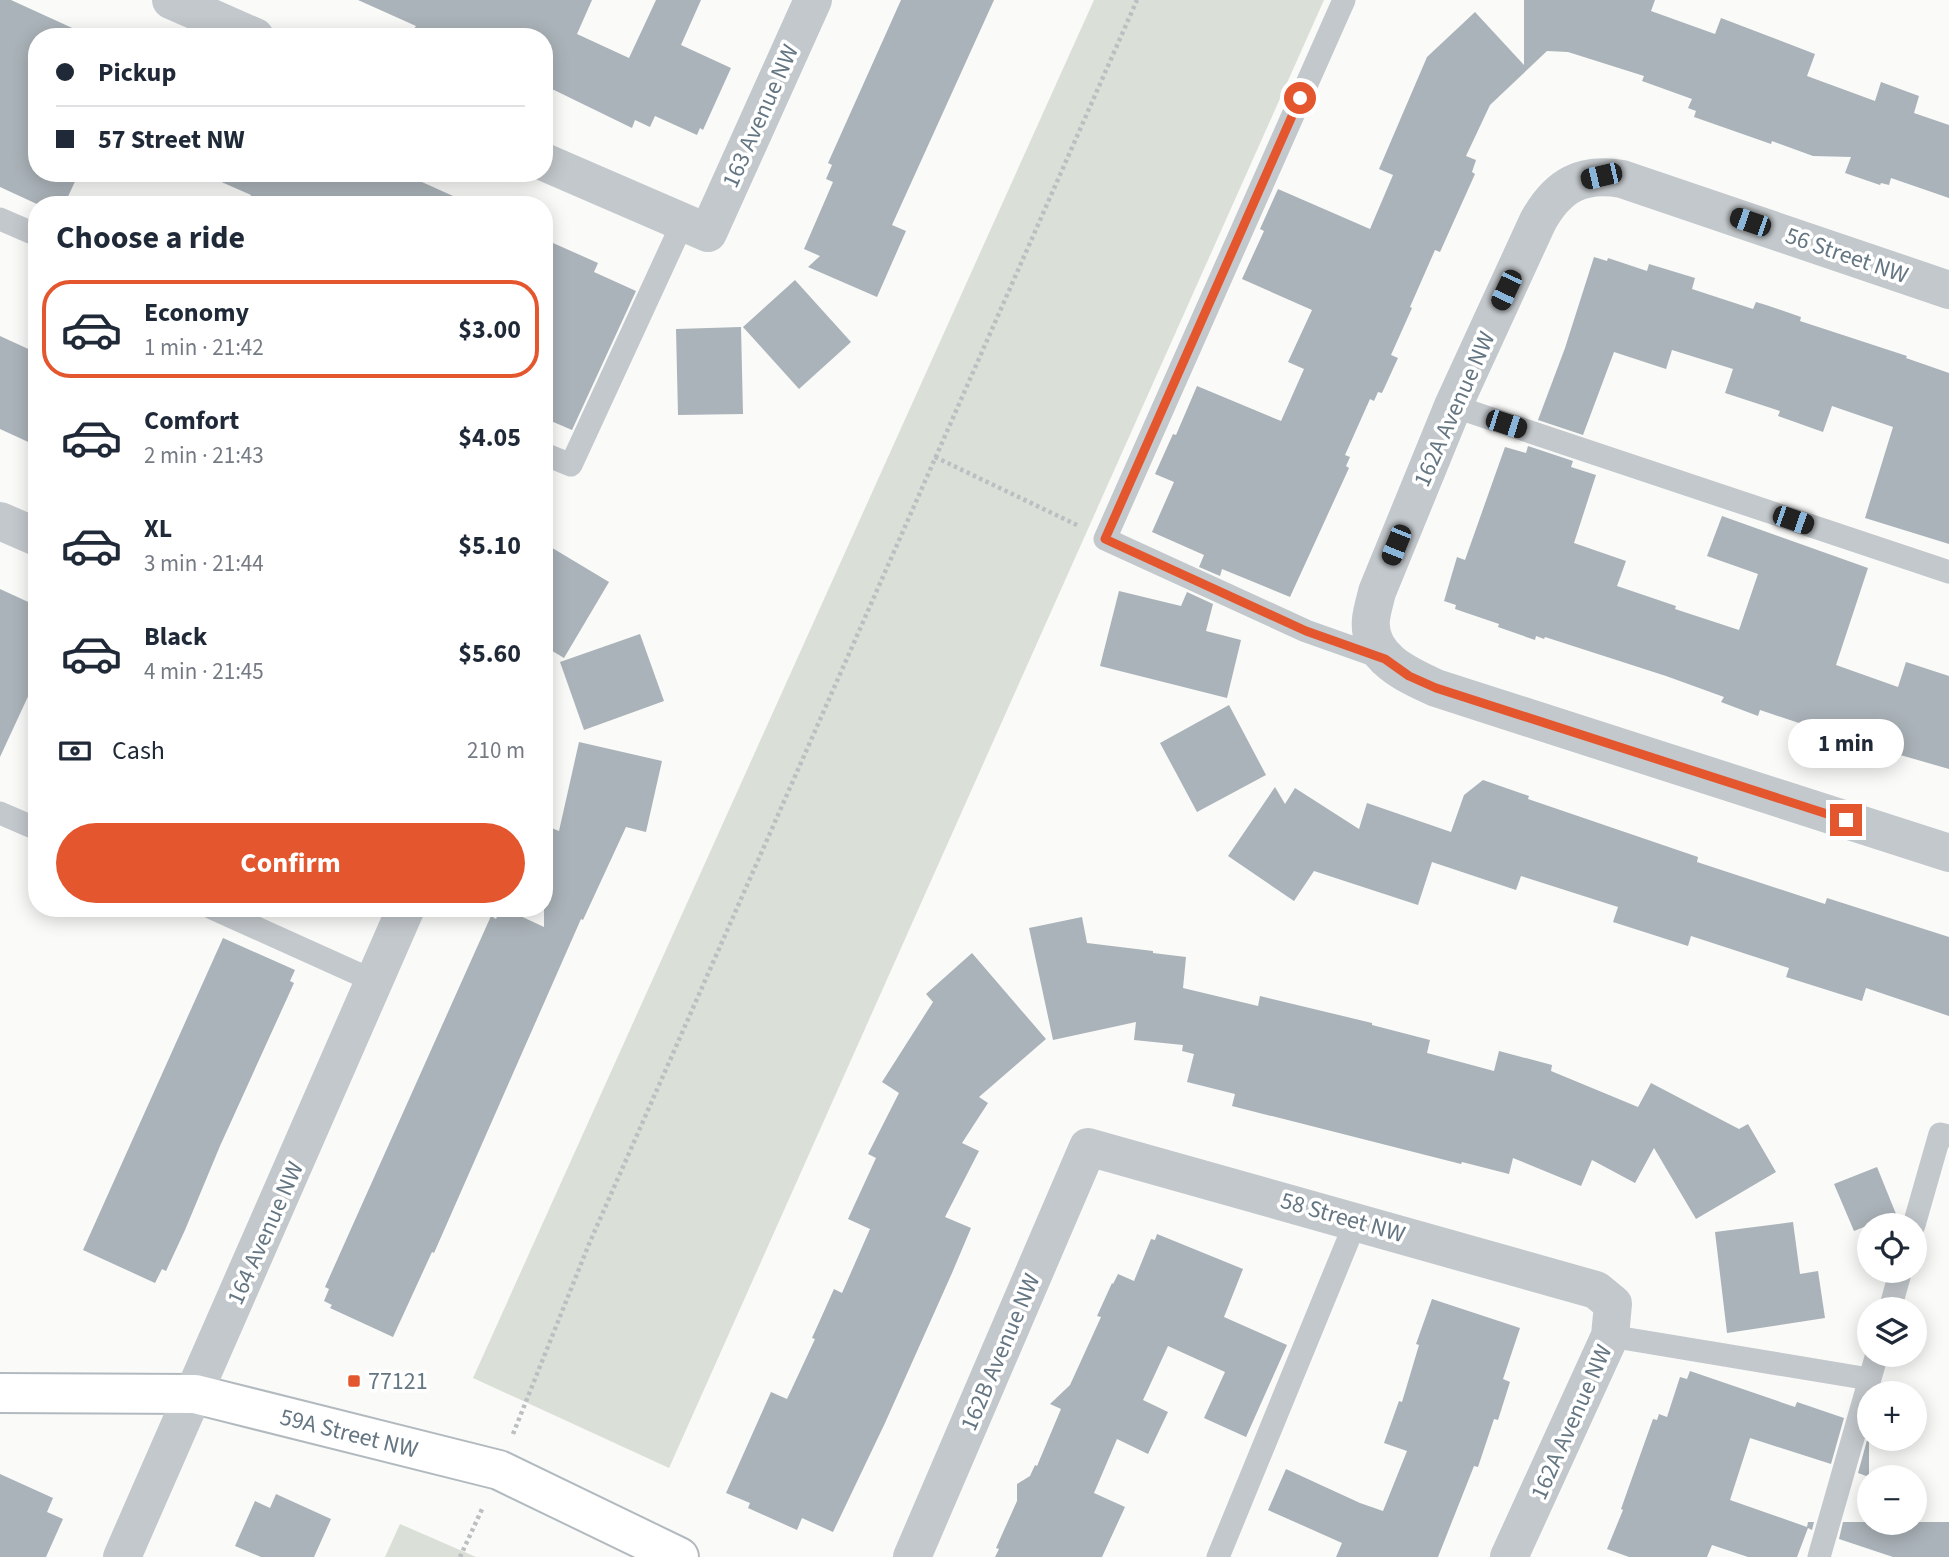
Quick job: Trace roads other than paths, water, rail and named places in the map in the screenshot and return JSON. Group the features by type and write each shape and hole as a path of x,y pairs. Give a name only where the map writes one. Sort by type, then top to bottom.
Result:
{"street":[{"path":"170,0 235,28"},
{"name":"163 Avenue NW","path":"696,227 813,0"},
{"path":"553,166 696,227"},
{"name":"56 Street NW","path":"1584,180 1601,176 1622,179 1949,290"},
{"name":"162A Avenue NW","path":"1385,659 1375,642 1370,622 1377,592 1453,406 1549,202 1567,186 1584,180"},
{"path":"0,521 28,533"},
{"path":"1385,659 1409,676 1436,688 1949,853"},
{"name":"164 Avenue NW","path":"122,1557 402,917"},
{"name":"58 Street NW","path":"1088,1147 1356,1220 1597,1290"},
{"name":"162B Avenue NW","path":"912,1557 1088,1147"},
{"name":"162A Avenue NW","path":"1509,1557 1610,1336 1613,1304 1597,1290"},
{"name":"59A Street NW","path":"0,1393 195,1394 499,1470 679,1557"}],"lane":[{"path":"1344,0 1105,539 1306,631 1385,659"},
{"path":"0,219 28,231"},
{"path":"553,458 571,465 696,227"},
{"path":"1453,406 1949,572"},
{"path":"0,813 28,825"},
{"path":"232,917 374,981"},
{"path":"1917,1213 1940,1134 1949,1136"},
{"path":"1218,1557 1356,1220"},
{"path":"1610,1336 1870,1379"},
{"path":"1819,1557 1873,1367"}],"place":[{"name":"77121","path":"354,1381"}]}
